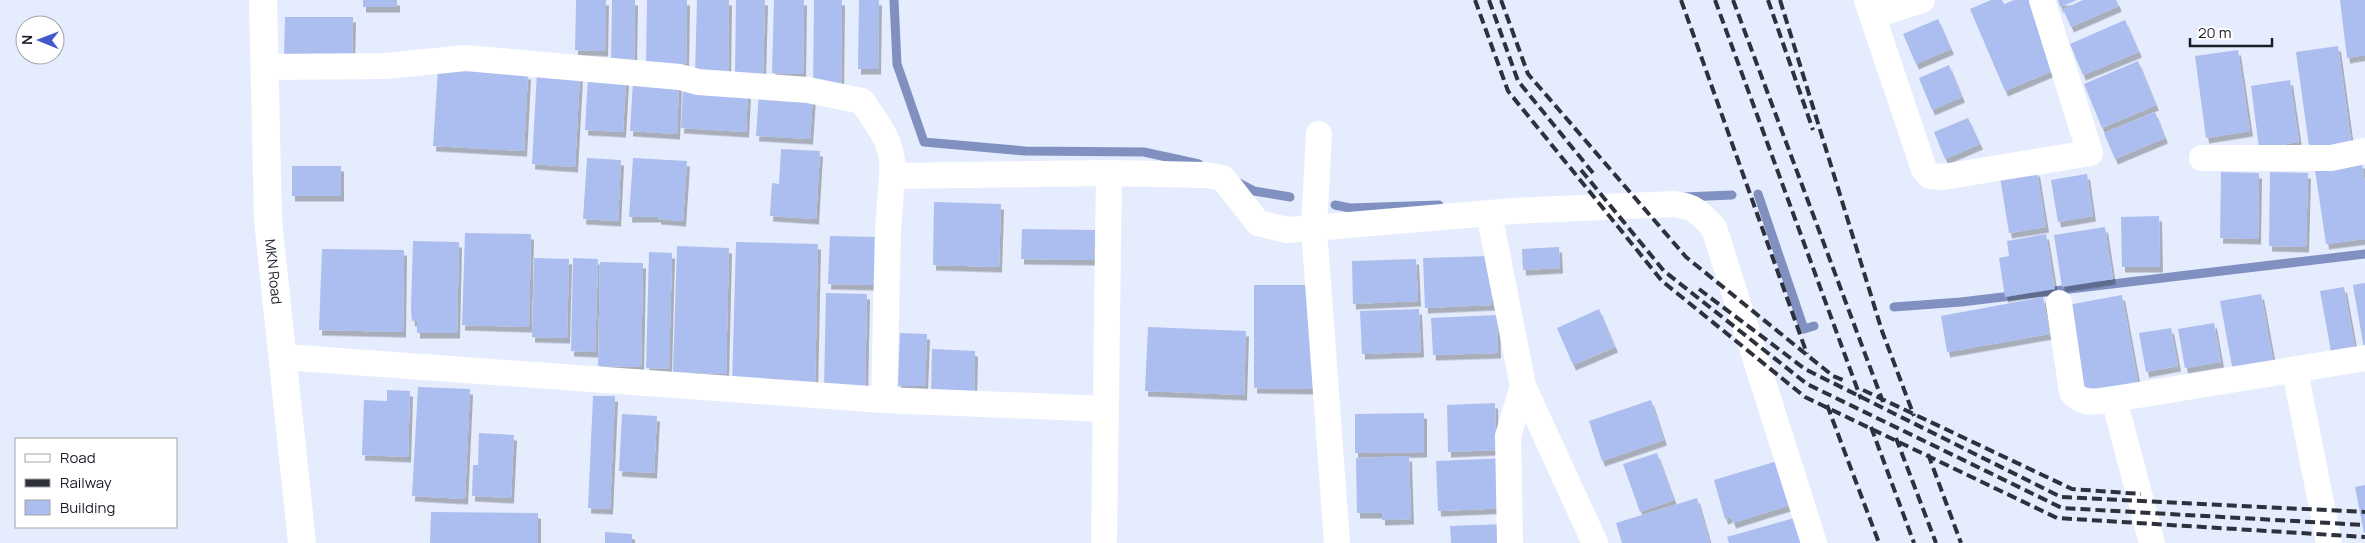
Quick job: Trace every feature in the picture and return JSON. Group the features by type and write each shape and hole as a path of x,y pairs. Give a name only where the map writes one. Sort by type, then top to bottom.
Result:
{"street":[{"name":"MKN Road","path":"263,0 268,220 284,357 302,543"},
{"path":"1922,0 1870,8 1924,169 1930,176 1943,177 2090,153 2042,0"},
{"path":"264,67 386,66 466,58 680,77 698,82 808,90 862,101 887,138 894,163 888,230 884,400"},
{"path":"1320,134 1314,228 1336,543"},
{"path":"2202,158 2331,158 2365,151"},
{"path":"892,176 1109,173 1205,175 1223,178 1258,222 1287,230 1489,213 1674,204 1688,205 1701,214 1714,228 1814,543"},
{"path":"1104,543 1109,173"},
{"path":"1489,213 1523,386 1595,543"},
{"path":"2059,303 2072,392 2078,400 2088,402 2295,371 2365,358"},
{"path":"284,357 884,400 1106,410"},
{"path":"2295,371 2329,543"},
{"path":"1510,543 1508,436 1523,386"},
{"path":"2114,399 2152,543"}],"building":[{"path":"363,0 397,0 397,7 363,7"},
{"path":"576,0 606,0 605,51 575,50"},
{"path":"612,0 635,0 634,62 611,61"},
{"path":"647,0 687,0 686,64 646,64"},
{"path":"697,0 729,0 728,76 695,75"},
{"path":"736,0 765,0 763,74 735,73"},
{"path":"774,0 804,0 803,74 772,73"},
{"path":"814,0 842,0 841,89 813,89"},
{"path":"859,0 879,0 878,69 858,69"},
{"path":"1991,0 2002,0 2004,4 2014,0 2030,0 2059,68 2005,91 1970,9"},
{"path":"2058,0 2077,0 2060,7"},
{"path":"2083,0 2116,0 2119,6 2071,27 2063,9"},
{"path":"2340,0 2365,0 2365,55 2347,58"},
{"path":"285,17 353,17 352,60 284,59"},
{"path":"1938,19 1951,49 1916,64 1903,34"},
{"path":"2125,20 2139,52 2083,75 2070,44"},
{"path":"2338,46 2352,148 2310,153 2296,52"},
{"path":"2238,50 2250,131 2206,138 2195,56"},
{"path":"2138,61 2156,105 2102,128 2084,84"},
{"path":"1949,65 1962,97 1932,110 1919,78"},
{"path":"438,69 528,74 524,151 433,146"},
{"path":"537,71 580,74 575,167 532,164"},
{"path":"588,77 626,79 623,132 585,130"},
{"path":"2290,80 2299,142 2259,148 2251,86"},
{"path":"633,81 679,84 677,134 630,131"},
{"path":"683,87 748,91 746,132 681,128"},
{"path":"759,91 813,94 810,139 756,136"},
{"path":"2155,112 2165,138 2115,159 2104,133"},
{"path":"1968,118 1980,144 1945,159 1934,132"},
{"path":"781,149 820,151 816,219 770,216 772,183 779,184"},
{"path":"587,158 621,160 618,221 583,219"},
{"path":"633,158 687,161 683,221 658,219 658,217 629,217"},
{"path":"2362,163 2365,184 2365,239 2326,244 2315,170"},
{"path":"292,166 341,166 341,196 292,196"},
{"path":"2037,171 2046,227 2009,233 2000,177"},
{"path":"2221,172 2259,173 2258,239 2220,238"},
{"path":"2270,172 2308,173 2306,247 2269,246"},
{"path":"2087,174 2093,216 2058,222 2051,180"},
{"path":"934,202 1001,204 999,267 933,265"},
{"path":"2159,216 2160,267 2122,267 2121,217"},
{"path":"2105,227 2113,279 2062,287 2054,235"},
{"path":"1022,229 1095,230 1094,260 1021,259"},
{"path":"465,233 531,234 529,327 462,325"},
{"path":"2046,234 2055,289 2005,297 1999,258 2009,256 2007,241"},
{"path":"830,236 878,237 877,285 828,284"},
{"path":"413,241 459,242 457,333 417,333 417,321 412,321 411,309"},
{"path":"736,242 818,244 815,388 732,386"},
{"path":"677,246 729,248 726,374 673,372"},
{"path":"1559,247 1560,268 1523,270 1522,249"},
{"path":"322,249 404,250 403,332 319,330"},
{"path":"649,252 672,253 669,369 646,368"},
{"path":"1490,256 1492,305 1425,308 1423,258"},
{"path":"534,258 569,259 567,338 532,337"},
{"path":"573,258 598,259 595,352 571,351"},
{"path":"1416,259 1418,301 1353,304 1352,261"},
{"path":"600,262 643,263 641,367 598,366"},
{"path":"2365,283 2365,349 2364,349 2353,285"},
{"path":"1254,285 1316,285 1316,389 1254,388"},
{"path":"2344,287 2356,353 2332,357 2320,291"},
{"path":"826,293 867,294 865,390 824,388"},
{"path":"2261,294 2275,370 2234,377 2220,301"},
{"path":"2122,295 2138,382 2084,392 2068,305"},
{"path":"2043,297 2050,334 1947,352 1941,316"},
{"path":"1419,309 1421,352 1362,354 1360,311"},
{"path":"1599,309 1615,347 1573,365 1557,328"},
{"path":"1497,315 1498,353 1433,355 1431,318"},
{"path":"2214,323 2221,362 2185,368 2178,329"},
{"path":"1148,327 1246,331 1244,395 1145,391"},
{"path":"2171,328 2178,366 2146,372 2139,333"},
{"path":"900,333 927,334 925,386 898,386"},
{"path":"932,349 975,351 974,397 931,396"},
{"path":"418,387 470,389 465,499 412,496"},
{"path":"387,390 410,391 408,457 362,455 364,400 387,401"},
{"path":"593,396 615,396 610,509 588,508"},
{"path":"1651,400 1664,440 1602,461 1589,421"},
{"path":"1495,403 1496,450 1448,452 1447,405"},
{"path":"1424,413 1424,452 1355,453 1355,414"},
{"path":"622,414 657,416 654,473 619,471"},
{"path":"479,433 514,435 511,498 472,496 473,465 478,465"},
{"path":"1657,453 1674,500 1640,512 1623,464"},
{"path":"1409,456 1411,519 1382,520 1382,513 1357,513 1356,458"},
{"path":"1507,458 1509,508 1438,511 1436,461"},
{"path":"1781,460 1794,504 1733,523 1731,517 1725,519 1714,480"},
{"path":"2365,485 2365,533 2364,533 2355,487"},
{"path":"1697,498 1710,543 1622,543 1616,523"},
{"path":"431,512 538,513 538,543 430,543"},
{"path":"1794,518 1801,543 1729,543 1727,537"},
{"path":"1508,524 1509,543 1451,543 1450,526"},
{"path":"605,532 632,534 632,543 605,543"}],"waterway":[{"path":"894,0 897,64 924,142 1025,151 1144,152 1199,164"},
{"path":"1237,182 1254,191 1290,197"},
{"path":"1758,194 1804,329 1814,326"},
{"path":"1684,197 1732,195"},
{"path":"1335,205 1350,208 1439,205"},
{"path":"1894,307 1961,302 2365,254"}],"railway":[{"path":"1475,0 1508,91 1662,281 1805,397 2057,518 2365,537"},
{"path":"1489,0 1518,81 1593,173"},
{"path":"1501,0 1528,74 1686,257 1833,376 1843,380"},
{"path":"1681,0 1807,354"},
{"path":"1715,0 1861,399"},
{"path":"1733,0 1883,402"},
{"path":"1768,0 1813,130"},
{"path":"1780,0 1882,331 1914,416"},
{"path":"1581,170 1664,271 1807,384 2062,508 2365,525"},
{"path":"1699,289 1805,369 2061,497 2365,512"},
{"path":"1863,390 2072,489 2141,494"},
{"path":"1827,405 1879,543"},
{"path":"1871,427 1914,543"},
{"path":"1896,438 1936,543"},
{"path":"1928,454 1961,543"}]}
